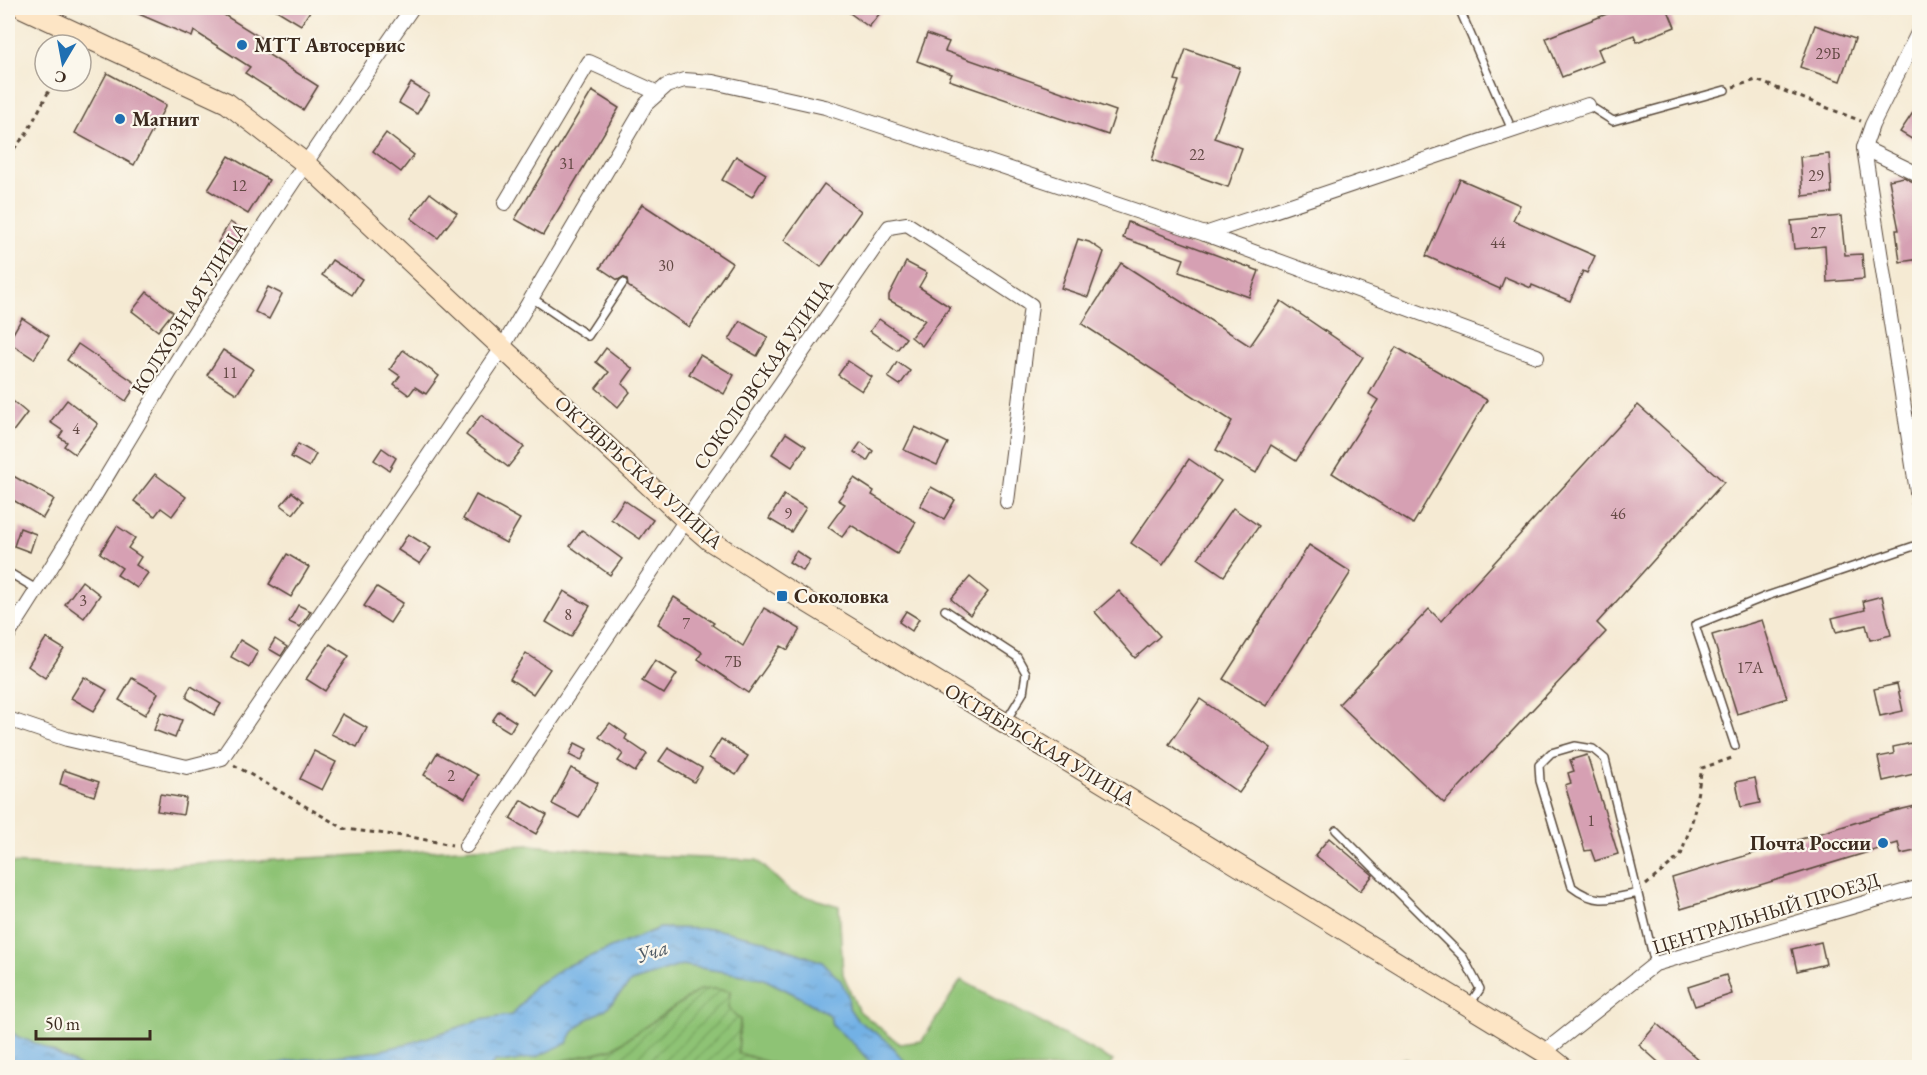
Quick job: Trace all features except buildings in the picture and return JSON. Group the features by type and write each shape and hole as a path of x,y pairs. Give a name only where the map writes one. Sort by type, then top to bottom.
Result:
{"street":[{"name":"ОКТЯБРЬСКАЯ УЛИЦА","path":"24,8 227,103 304,163 709,540 1544,1052 1564,1068"},
{"name":"КОЛХОЗНАЯ УЛИЦА","path":"8,635 38,590 197,329 304,163 412,8"},
{"path":"1920,29 1872,126 1864,148 1920,511"},
{"path":"505,203 589,62 658,93"},
{"path":"8,719 67,739 188,767 222,758 502,348 646,104 666,86 684,80 713,82 825,106 1205,234 1537,356"},
{"path":"1205,234 1588,105"},
{"path":"1864,148 1920,175"},
{"name":"СОКОЛОВСКАЯ УЛИЦА","path":"466,846 686,520 889,227 907,224 1031,305 1007,502"},
{"name":"ЦЕНТРАЛЬНЫЙ ПРОЕЗД","path":"1544,1052 1655,964 1920,887"}],"lane":[{"path":"1459,8 1512,130"},
{"path":"1588,105 1612,121 1725,90"},
{"path":"532,298 588,336 623,283"},
{"path":"1736,746 1695,625 1767,596 1920,544"},
{"path":"8,572 38,590"},
{"path":"945,610 1017,657 1026,673 1023,693 1005,723"},
{"path":"1638,893 1605,900 1584,896 1572,887 1540,781 1539,765 1551,753 1575,746 1593,749 1605,759 1638,893 1655,964"},
{"path":"1336,830 1463,957 1480,989 1468,1006"}],"path":[{"path":"1725,90 1756,80 1872,126"},
{"path":"8,156 27,133 48,93"},
{"path":"1638,893 1681,855 1693,818 1702,768 1738,756 1736,746"},
{"path":"222,758 345,829 466,846"}],"green space":[{"path":"529,845 652,856 757,860 791,892 839,906 843,974 858,1010 900,1044 922,1041 961,980 1113,1061 1108,1068 936,1068 906,1063 886,1040 857,1020 849,1008 848,996 822,962 762,940 714,929 660,928 564,967 534,986 513,1015 481,1020 404,1045 373,1052 289,1061 262,1067 251,1067 247,1063 243,1068 81,1067 40,1045 18,1037 8,1028 8,863 120,869"},
{"path":"682,965 762,978 798,996 830,1015 832,1025 856,1046 874,1067 783,1067 738,1053 740,1020 728,1008 730,991 700,990 612,1049 537,1067 490,1068 495,1061 508,1062 567,1043 573,1032 586,1020 606,1009 631,982"},
{"path":"700,990 730,991 728,1008 740,1020 738,1053 783,1067 537,1067 612,1049"},
{"path":"1405,1058 1417,1067 1385,1067"}],"water":[{"name":"Уча","path":"660,928 714,929 762,940 822,962 841,981 848,996 849,1008 857,1020 886,1040 908,1067 874,1067 856,1046 832,1025 830,1015 762,978 682,965 631,982 606,1009 586,1020 573,1032 567,1043 536,1057 508,1062 495,1061 490,1068 262,1067 289,1061 373,1052 404,1045 481,1020 512,1015 534,986 564,967"},
{"path":"8,1028 18,1037 40,1045 81,1067 8,1067"}],"place":[{"name":"МТТ Автосервис","path":"242,45"},
{"name":"Магнит","path":"120,119"},
{"name":"Соколовка","path":"782,596"},
{"name":"Почта России","path":"1883,843"}]}
